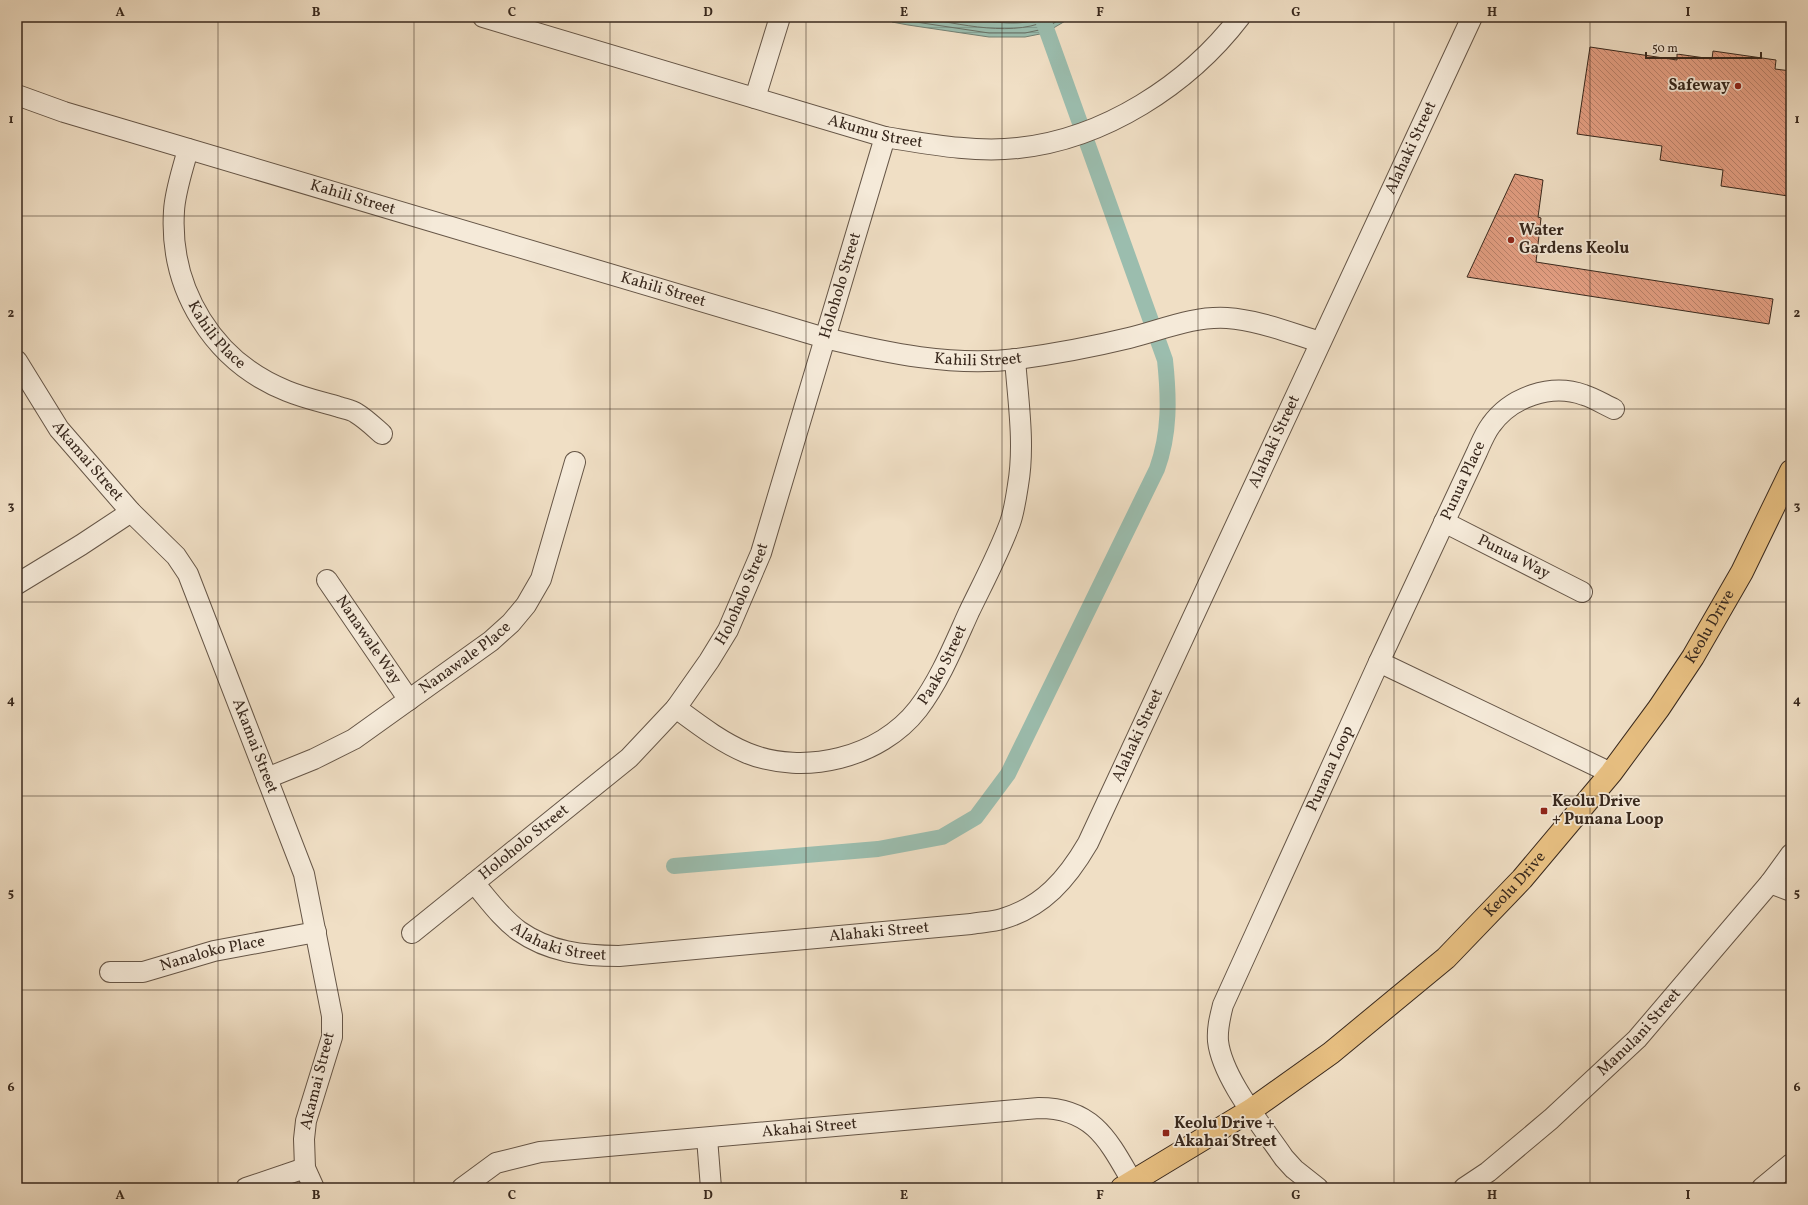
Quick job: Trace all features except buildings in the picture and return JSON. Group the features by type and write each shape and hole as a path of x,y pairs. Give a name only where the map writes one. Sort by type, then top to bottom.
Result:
{"main road":[{"name":"Keolu Drive","path":"1130,1186 1251,1110 1331,1053 1446,958 1522,879 1611,773 1659,708 1693,657 1742,572 1791,471"}],"street":[{"name":"Akumu Street","path":"483,17 885,136 931,145 973,148 1018,148 1046,143 1072,136 1138,107 1179,80 1209,54 1240,17"},
{"path":"756,98 780,17"},
{"name":"Alahaki Street","path":"474,884 502,916 518,930 538,942 561,951 589,956 618,956 971,924 1002,919 1026,909 1048,895 1066,878 1088,844 1472,17"},
{"name":"Kahili Street","path":"17,95 64,112 825,338 884,352 926,358 967,361 1015,359 1075,350 1130,337 1182,322 1203,318 1228,318 1259,323 1320,342"},
{"name":"Holoholo Street","path":"412,933 629,758 676,708 709,661 728,630 761,553 885,136"},
{"name":"Kahili Place","path":"188,149 174,210 174,243 179,270 188,296 200,320 220,346 240,365 259,378 287,391 356,412 382,434"},
{"name":"Paako Street","path":"676,708 722,741 748,754 790,762 818,762 847,756 876,744 898,729 917,710 936,681 1010,522 1018,484 1021,456 1015,359"},
{"name":"Akamai Street","path":"17,361 59,429 131,512 176,556 188,574 304,874 332,1016 332,1037 306,1121 304,1139 305,1168 314,1188"},
{"name":"Punua Place","path":"1379,662 1490,425 1503,412 1519,401 1538,393 1560,390 1584,394 1614,410"},
{"name":"Nanawale Place","path":"267,778 314,759 354,739 491,641 511,623 526,605 541,579 548,560 575,462"},
{"path":"17,584 81,545 131,512"},
{"name":"Punua Way","path":"1444,522 1582,592"},
{"name":"Nanawale Way","path":"327,580 409,700"},
{"path":"1379,662 1611,773"},
{"name":"Punana Loop","path":"1251,1110 1229,1075 1222,1059 1218,1042 1218,1024 1223,1005 1379,662"},
{"name":"Manulani Street","path":"1464,1188 1488,1172 1551,1119 1637,1039 1770,883 1791,854"},
{"path":"1770,883 1791,891"},
{"name":"Nanaloko Place","path":"110,972 143,972 220,949 316,932"},
{"name":"Akahai Street","path":"462,1188 496,1163 540,1152 707,1138 980,1111 1058,1108 1080,1116 1095,1127 1105,1137 1130,1186"},
{"path":"1251,1110 1284,1158 1294,1169 1318,1188"},
{"path":"707,1138 711,1188"},
{"path":"1762,1188 1791,1164"},
{"path":"246,1188 305,1168"}],"water":[{"path":"888,17 1072,17 1045,33 1025,37 989,37 892,22"}],"waterway":[{"path":"674,866 878,849 942,837 976,817 1008,774 1157,469 1164,442 1168,402 1165,360 1042,17"}],"place":[{"name":"Safeway","path":"1738,86"},
{"name":"Water Gardens Keolu","path":"1511,240"},
{"name":"Keolu Drive + Punana Loop","path":"1544,811"},
{"name":"Keolu Drive + Akahai Street","path":"1166,1133"}]}
